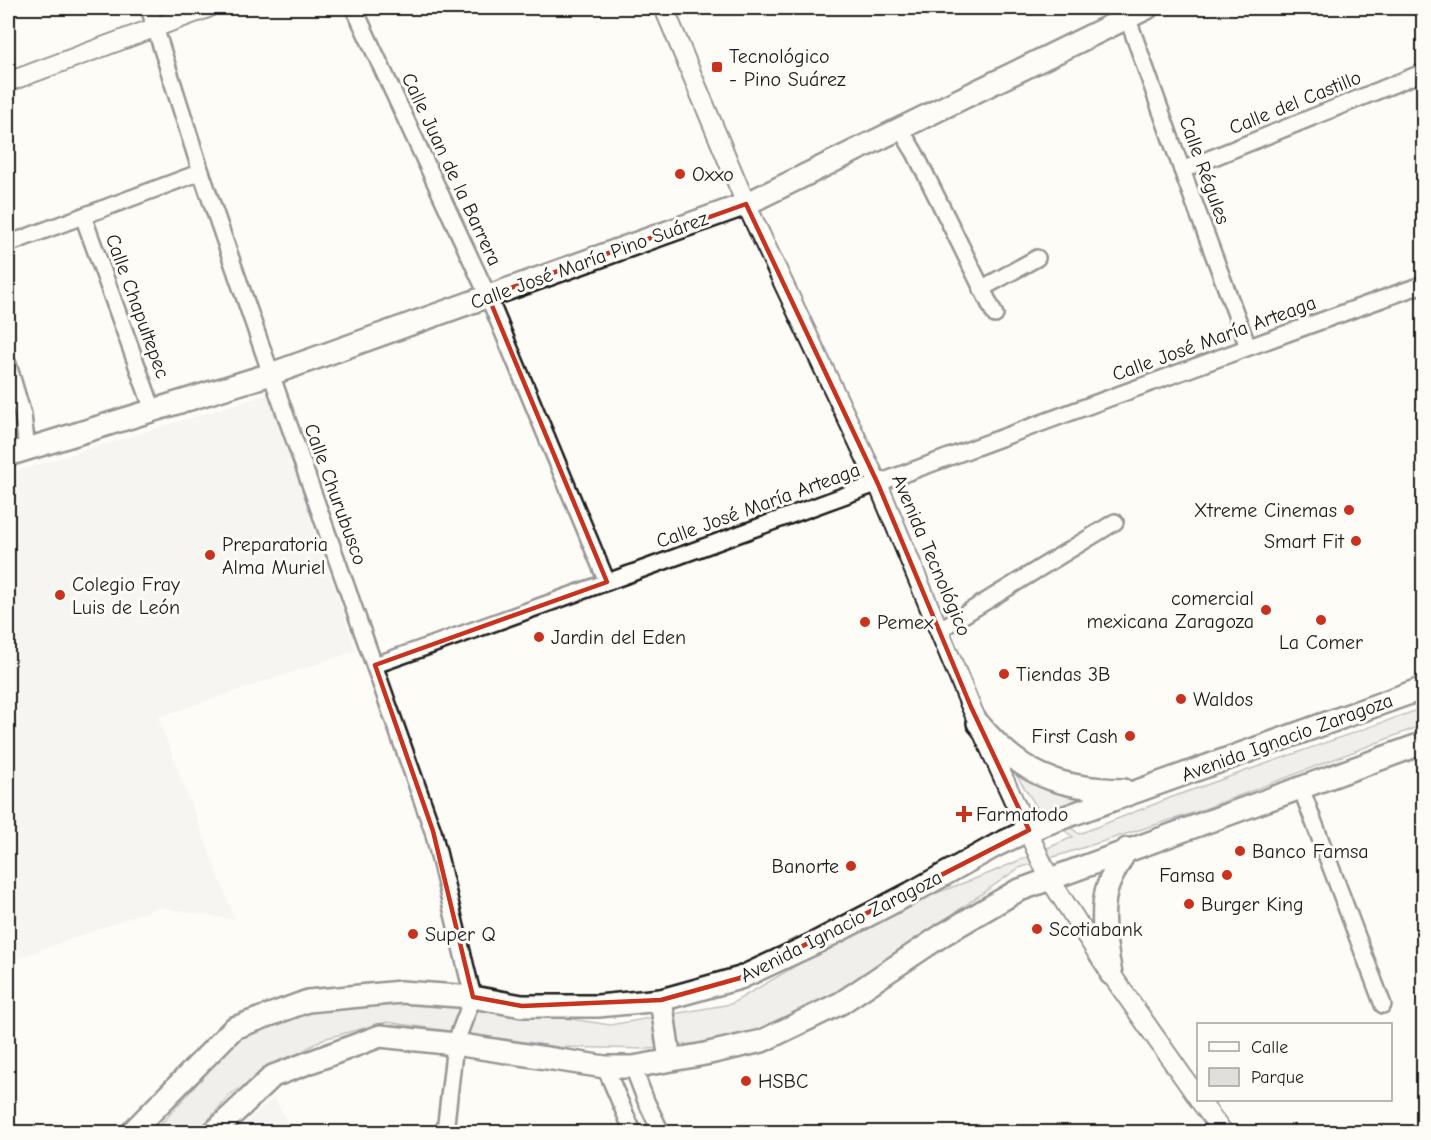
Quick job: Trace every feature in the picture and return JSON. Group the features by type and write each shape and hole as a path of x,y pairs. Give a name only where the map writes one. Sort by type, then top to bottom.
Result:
{"main road":[{"name":"Calle José María Pino Suárez","path":"17,452 271,374 746,204 901,130 1129,10 1147,8"},
{"name":"Avenida Ignacio Zaragoza","path":"132,1132 234,1028 308,1001 401,992 473,998 522,1006 598,1006 661,1000 740,978 824,939 1029,830 1424,688"},
{"path":"978,723 1010,756 1048,779 1090,789 1137,791"},
{"path":"214,1132 273,1076 380,1036 455,1044 605,1066 633,1066 762,1041 841,1003 944,934 1017,891 1127,849 1424,743"},
{"path":"1110,974 1103,933 1106,893 1127,849"},
{"path":"661,1000 670,1060"}],"street":[{"name":"Calle Churubusco","path":"149,8 201,172 433,831 473,998"},
{"path":"8,82 208,8"},
{"name":"Calle Juan de la Barrera","path":"354,8 488,296 607,582"},
{"name":"Avenida Tecnológico","path":"664,8 746,204 878,484 978,723 1029,830 1049,878 1110,974 1197,1096"},
{"name":"Calle Régules","path":"1129,10 1182,170 1248,347"},
{"name":"Calle del Castillo","path":"1182,170 1424,72"},
{"path":"901,130 915,153 995,315"},
{"path":"8,244 201,172"},
{"name":"Calle Chapultepec","path":"83,216 153,411"},
{"path":"981,290 1037,258"},
{"name":"Calle José María Arteaga","path":"375,665 1424,284"},
{"path":"8,364 23,415 17,452"},
{"path":"939,630 1115,522"},
{"path":"1301,788 1383,1005"},
{"path":"445,1132 455,1044 473,998"},
{"path":"605,1066 633,1132"},
{"path":"633,1066 661,1132"},
{"name":"Avenida Tecnológico","path":"1200,1101 1220,1131"}],"highlighted area":[{"path":"746,204 878,484 971,707 1029,830 740,978 661,1000 522,1006 473,997 433,831 375,665 607,582 488,296"}],"shaded area":[{"path":"269,394 356,651 158,717 235,920 159,907 8,962 8,474"},
{"path":"274,1098 293,1132 235,1132 240,1127"}],"green space":[{"path":"1423,708 1423,725 1199,811 1019,868 881,964 785,1027 729,1040 649,1049 559,1047 387,1022 323,1039 231,1094 198,1132 154,1132 244,1031 324,998 396,992 610,1025 731,1004 889,911 990,873 1073,837 1040,812 1011,767 1093,798 1046,809 1079,834 1175,796"}],"place":[{"name":"Tecnológico - Pino Suárez","path":"717,67"},
{"name":"Oxxo","path":"680,174"},
{"name":"Xtreme Cinemas","path":"1349,510"},
{"name":"Smart Fit","path":"1356,541"},
{"name":"Preparatoria Alma Muriel","path":"210,555"},
{"name":"Colegio Fray Luis de León","path":"60,595"},
{"name":"comercial mexicana Zaragoza","path":"1266,610"},
{"name":"La Comer","path":"1321,620"},
{"name":"Pemex","path":"865,622"},
{"name":"Jardin del Eden","path":"539,637"},
{"name":"Tiendas 3B","path":"1004,674"},
{"name":"Waldos","path":"1181,699"},
{"name":"First Cash","path":"1130,736"},
{"name":"Farmatodo","path":"964,814"},
{"name":"Banco Famsa","path":"1240,851"},
{"name":"Banorte","path":"851,866"},
{"name":"Famsa","path":"1227,875"},
{"name":"Burger King","path":"1189,904"},
{"name":"Scotiabank","path":"1037,929"},
{"name":"Super Q","path":"413,934"},
{"name":"HSBC","path":"746,1081"}]}
